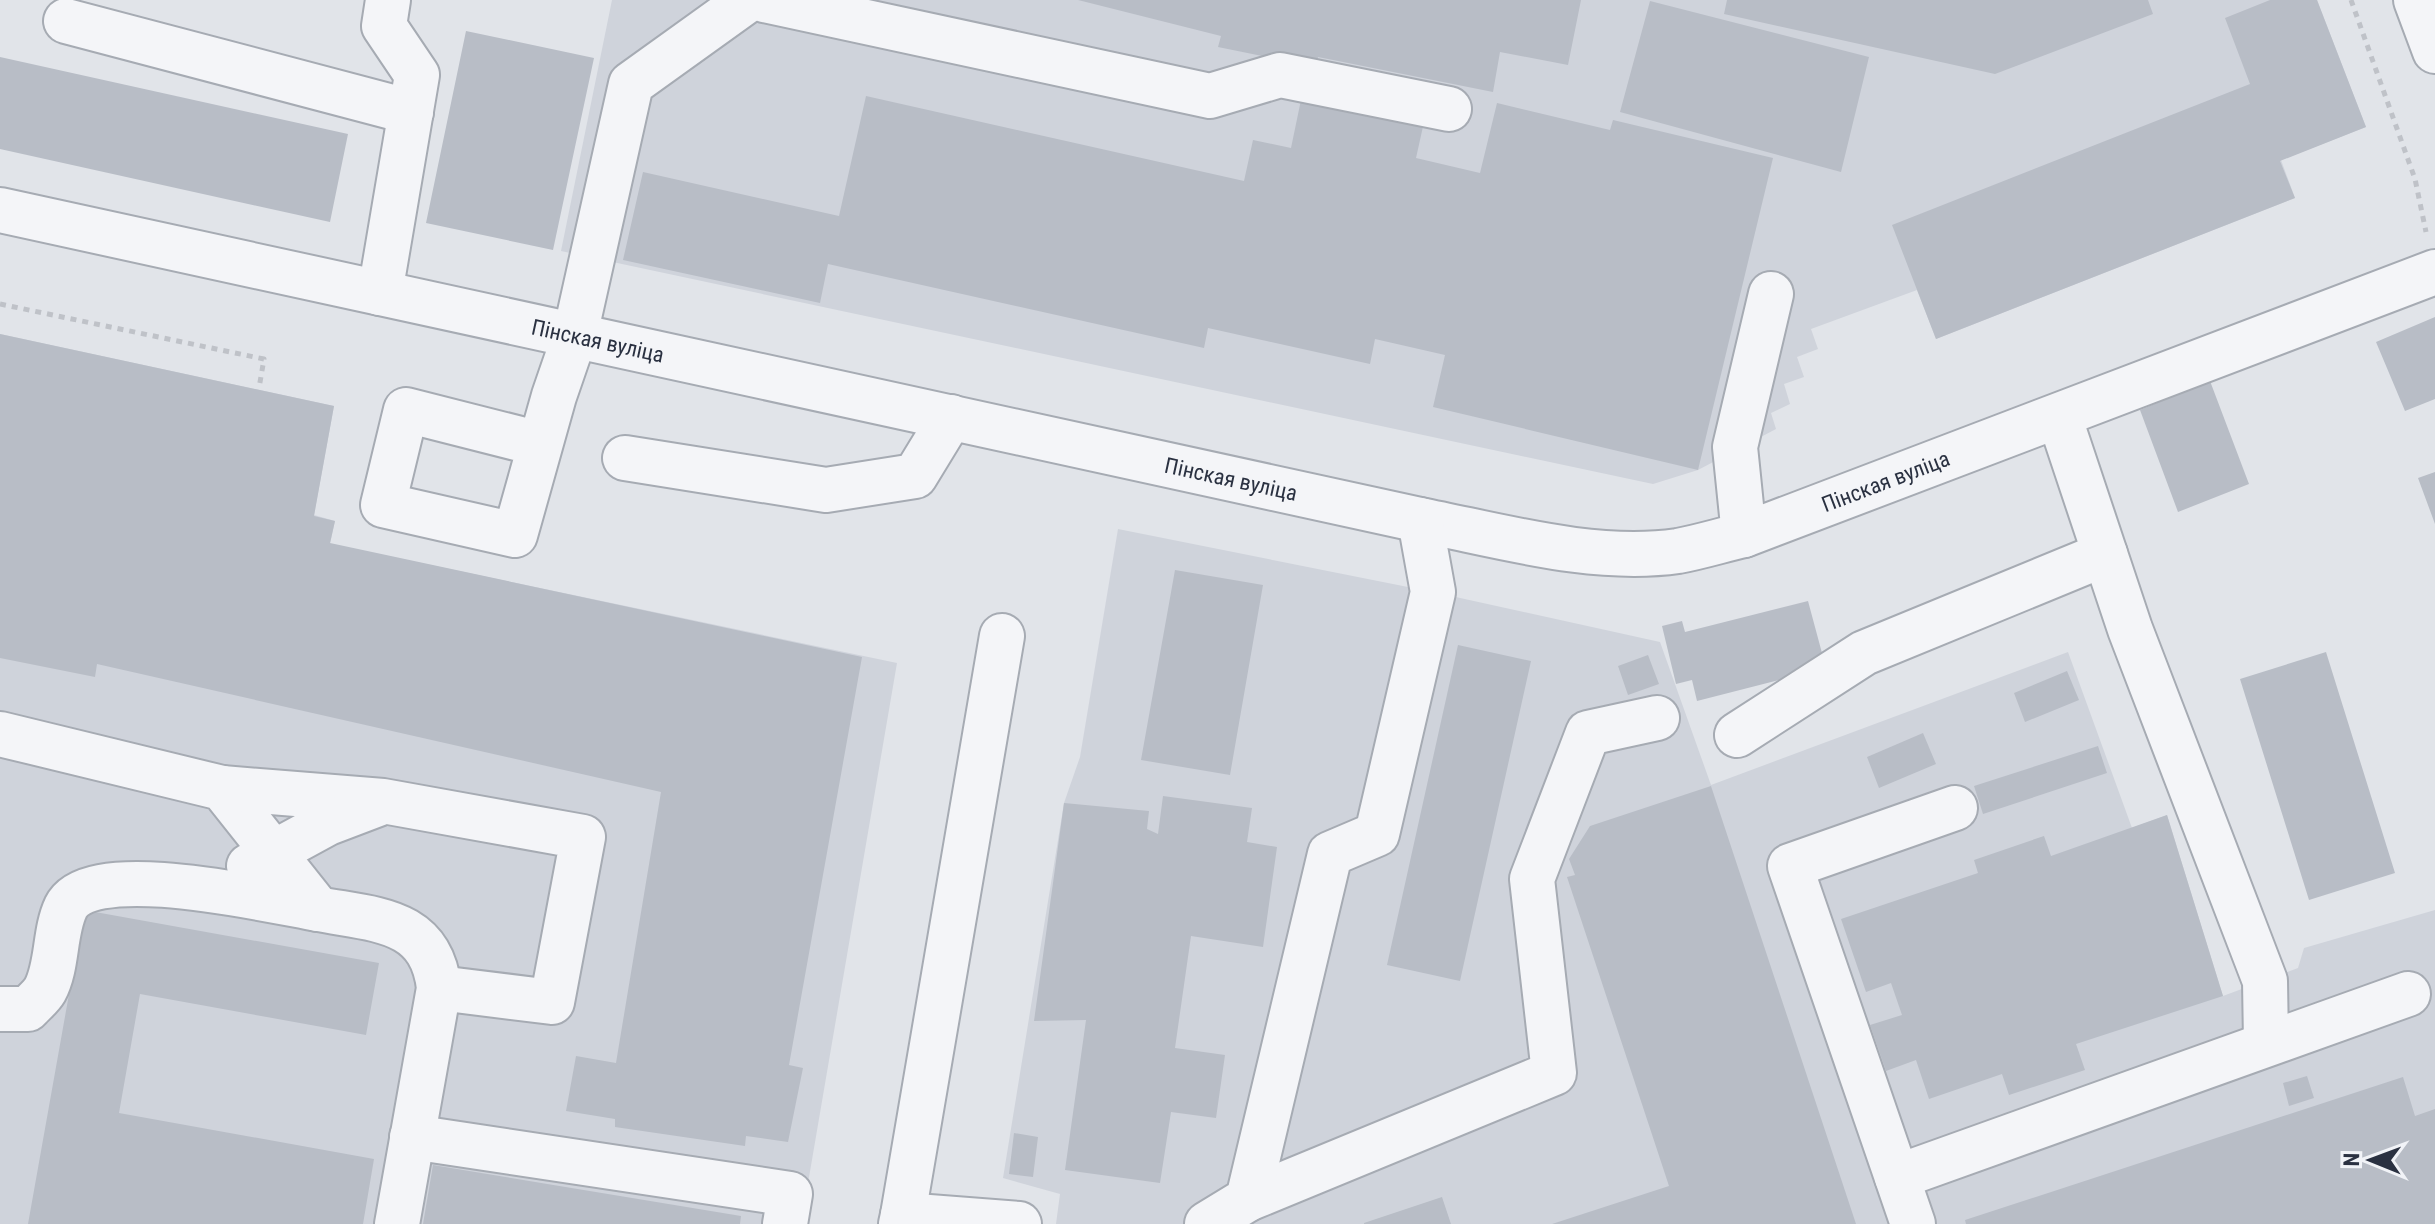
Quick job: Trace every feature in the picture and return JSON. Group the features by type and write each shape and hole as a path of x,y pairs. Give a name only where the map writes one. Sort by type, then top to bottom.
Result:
{"street":[{"path":"380,293 417,75 384,26 388,0"},
{"path":"540,444 575,335 631,84 748,0"},
{"path":"764,0 1210,96 1280,75 1449,109"},
{"path":"2416,0 2435,51"},
{"path":"66,21 411,112"},
{"name":"Пінская вуліца","path":"0,210 1420,520 1550,545 1611,552 1677,551 1744,535 2059,416 2431,254"},
{"path":"1744,535 1735,447 1771,294"},
{"path":"2059,416 2130,629 2265,981 2266,1042"},
{"path":"625,458 826,490 915,476 951,417"},
{"path":"1248,1199 1330,854 1377,834 1433,592 1420,520"},
{"path":"1737,735 1864,653 2105,554"},
{"path":"1002,636 902,1219 1019,1224"},
{"path":"1207,1224 1248,1199 1554,1073 1532,879 1588,733 1657,718"},
{"path":"0,734 222,788 383,801 583,837 552,1002 439,988"},
{"path":"222,788 318,909"},
{"path":"170,885 239,872 328,823 383,801"},
{"path":"1913,1224 1790,866 1955,808"},
{"path":"0,1009 28,1009 45,990 66,906 84,888 106,884 170,885 398,925 429,950 437,967 439,988 397,1224"},
{"path":"1897,1177 2266,1042 2408,994"},
{"path":"412,1137 790,1194 785,1224"}],"path":[{"path":"2351,0 2415,179 2431,254"},
{"path":"0,304 264,359 259,388"}],"shaded area":[{"path":"612,0 2317,0 2366,127 2281,160 2295,198 1936,339 1917,290 1811,329 1818,349 1797,357 1804,377 1784,384 1790,404 1771,413 1776,429 1698,470 1653,484 561,251"},
{"path":"0,334 334,406 314,515 335,521 330,544 897,663 801,1224 0,1224"},
{"path":"1118,529 1433,592 1660,642 1711,785 2068,652 2132,828 2167,815 2223,996 2298,968 2304,948 2435,910 2435,1224 1056,1224 1060,1194 1003,1178 1064,803 1080,757"}],"building":[{"path":"1078,0 1581,0 1568,65 1500,52 1493,92 1318,57 1316,67 1218,47 1221,36"},
{"path":"1727,0 2148,0 2153,14 1995,74 1724,14"},
{"path":"2270,0 2317,0 2366,127 2280,161 2295,198 1936,339 1892,225 2250,84 2225,18"},
{"path":"1650,1 1869,57 1841,172 1620,112"},
{"path":"466,31 594,58 553,250 426,223"},
{"path":"0,57 348,134 330,222 0,149"},
{"path":"1302,95 1424,122 1416,158 1480,173 1497,103 1610,130 1613,120 1773,158 1698,470 1433,407 1445,355 1375,339 1370,364 1208,328 1204,348 828,264 820,303 623,260 643,172 839,216 866,96 1244,181 1253,140 1291,148"},
{"path":"2435,317 2435,399 2405,411 2376,342"},
{"path":"0,334 334,406 314,516 335,521 330,543 862,657 789,1065 803,1068 788,1142 746,1136 745,1146 615,1127 615,1119 566,1111 576,1056 616,1063 661,792 97,664 95,677 0,658"},
{"path":"2210,381 2249,484 2178,512 2140,410"},
{"path":"2435,472 2435,524 2418,478"},
{"path":"1175,570 1263,585 1230,775 1141,760"},
{"path":"1808,601 1826,668 1697,701 1692,680 1676,684 1662,626 1682,621 1685,632"},
{"path":"1458,645 1531,661 1460,981 1387,965"},
{"path":"2326,652 2395,873 2309,900 2240,679"},
{"path":"1648,655 1659,684 1628,695 1618,666"},
{"path":"2067,671 2079,700 2025,722 2014,693"},
{"path":"1923,733 1936,764 1879,788 1867,757"},
{"path":"2098,746 2107,773 1983,814 1974,786"},
{"path":"1711,786 1856,1224 1552,1224 1669,1186 1567,877 1575,875 1569,859 1590,826"},
{"path":"1163,796 1252,808 1247,842 1277,847 1263,947 1191,936 1175,1048 1225,1055 1216,1118 1171,1112 1160,1183 1065,1170 1086,1020 1034,1021 1064,803 1149,811 1147,829 1158,834"},
{"path":"2167,815 2223,996 2076,1044 2085,1070 2009,1095 2002,1074 1929,1099 1916,1060 1886,1071 1870,1025 1902,1015 1891,983 1866,992 1841,919 1978,873 1974,860 2044,836 2051,856"},
{"path":"84,910 379,963 366,1035 140,994 119,1113 374,1159 363,1224 28,1224"},
{"path":"2307,1076 2314,1098 2289,1106 2283,1083"},
{"path":"2403,1077 2415,1116 2435,1109 2435,1224 1966,1224 1965,1220"},
{"path":"1014,1133 1038,1137 1033,1177 1009,1174"},
{"path":"433,1165 741,1216 740,1224 423,1224"},
{"path":"1442,1197 1451,1224 1364,1224 1364,1223"}]}
